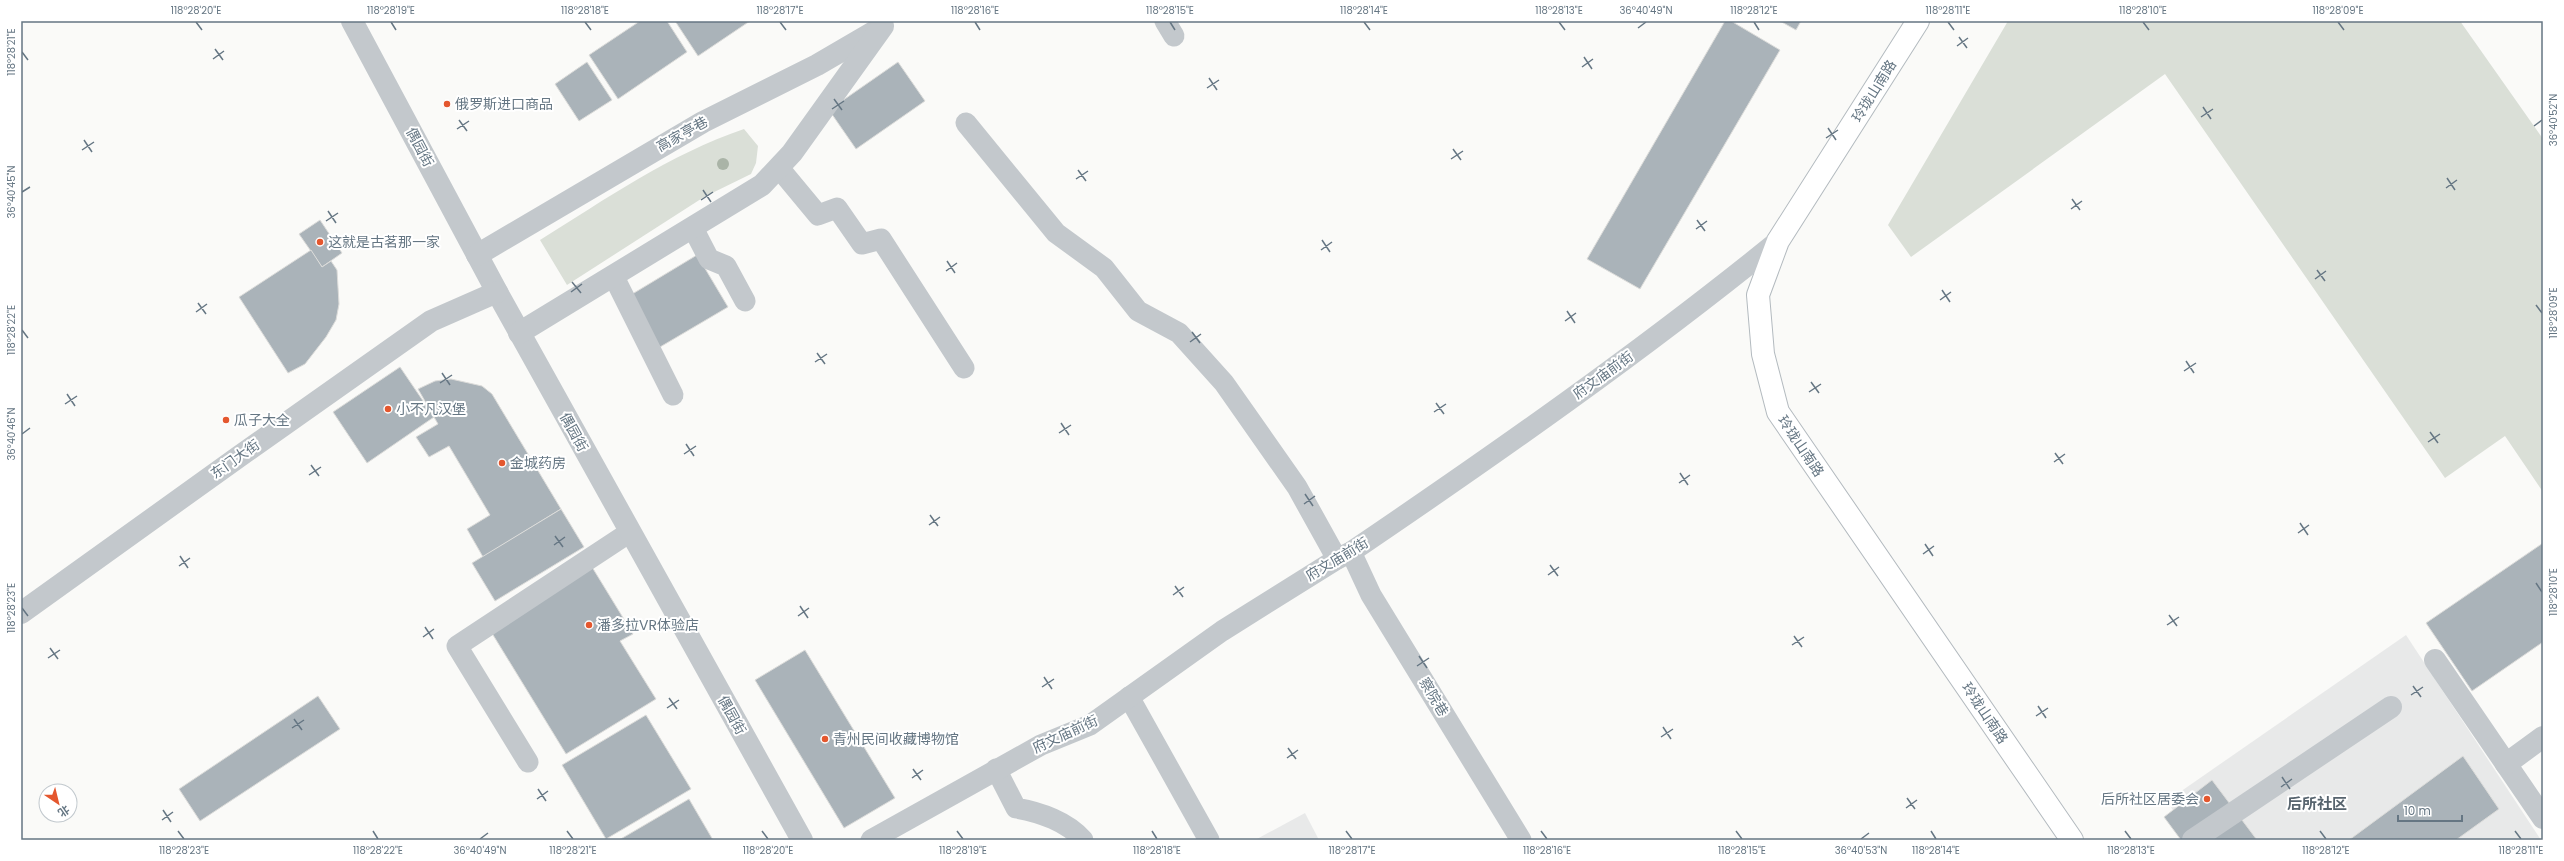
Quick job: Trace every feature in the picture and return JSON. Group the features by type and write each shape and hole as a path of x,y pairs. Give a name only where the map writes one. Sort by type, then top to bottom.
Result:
{"street":[{"name":"偶园街","path":"352,21 478,255 496,292 802,840"},
{"name":"玲珑山南路","path":"1918,21 1778,241 1758,295 1763,354 1778,412 2072,840"},
{"name":"高家亭巷","path":"478,255 702,122 817,65 888,24"},
{"path":"519,333 614,277 762,184 792,153 888,24"},
{"name":"东门大街","path":"21,613 431,321 496,292"},
{"path":"2435,660 2543,818"},
{"path":"2193,840 2391,707"},
{"path":"2506,764 2543,737"}],"lane":[{"name":"察院巷","path":"966,123 1056,233 1104,268 1138,311 1179,333 1224,382 1371,595 1521,840"},
{"path":"779,168 818,215 837,208 862,244 881,239 964,368"},
{"path":"693,228 709,259 726,266 745,301"},
{"name":"府文庙前街","path":"871,840 1041,745 1090,725 1222,631 1344,555 1471,471 1693,310 1778,241"},
{"path":"614,277 673,394"},
{"path":"528,762 457,646 630,532"},
{"path":"1129,697 1209,840"},
{"path":"996,769 1016,808 1031,811 1074,830 1083,840"}],"shaded area":[{"path":"2008,21 2460,21 2543,139 2543,492 2505,436 2445,478 2165,74 1911,257 1888,225"},
{"path":"744,129 758,146 756,163 751,174 704,197 567,285 540,240 614,193 664,164 717,139"},
{"path":"2406,635 2541,840 2192,840 2167,801"},
{"path":"1305,813 1319,840 1255,840"}],"building":[{"path":"640,21 667,21 687,52 618,99 589,55"},
{"path":"675,21 750,21 698,56"},
{"path":"1725,21 1731,21 1780,50 1640,289 1587,259"},
{"path":"1780,21 1801,21 1796,30"},
{"path":"587,62 612,100 579,121 555,84"},
{"path":"898,62 925,101 856,149 829,110"},
{"name":"这就是古茗那一家","path":"320,220 342,253 322,267 299,234"},
{"path":"311,250 322,267 331,261 337,270 339,304 336,320 326,337 305,364 288,373 239,297"},
{"path":"697,255 728,307 660,347 629,296"},
{"path":"400,367 434,417 367,463 333,412"},
{"path":"451,379 482,386 492,394 561,509 483,557 467,529 490,515 449,446 429,457 416,437 438,424 418,389 435,381"},
{"path":"561,509 584,547 495,601 472,563"},
{"path":"2543,543 2543,642 2472,691 2426,623"},
{"path":"592,567 633,634 620,641 656,699 566,754 490,630"},
{"name":"青州民间收藏博物馆","path":"805,650 895,798 844,828 755,680"},
{"path":"318,696 340,729 200,821 179,789"},
{"path":"646,715 691,789 606,839 562,765"},
{"path":"2463,756 2499,809 2456,840 2349,840"},
{"name":"后所社区居委会","path":"2212,780 2257,840 2181,840 2164,817"},
{"path":"689,799 713,840 619,840"}],"place":[{"name":"俄罗斯进口商品","path":"447,104"},
{"name":"这就是古茗那一家","path":"320,242"},
{"name":"小不凡汉堡","path":"388,409"},
{"name":"瓜子大全","path":"226,420"},
{"name":"金城药房","path":"502,463"},
{"name":"潘多拉VR体验店","path":"589,625"},
{"name":"青州民间收藏博物馆","path":"825,739"},
{"name":"后所社区居委会","path":"2207,799"}],"district":[{"name":"后所社区","path":"2317,804"}]}
